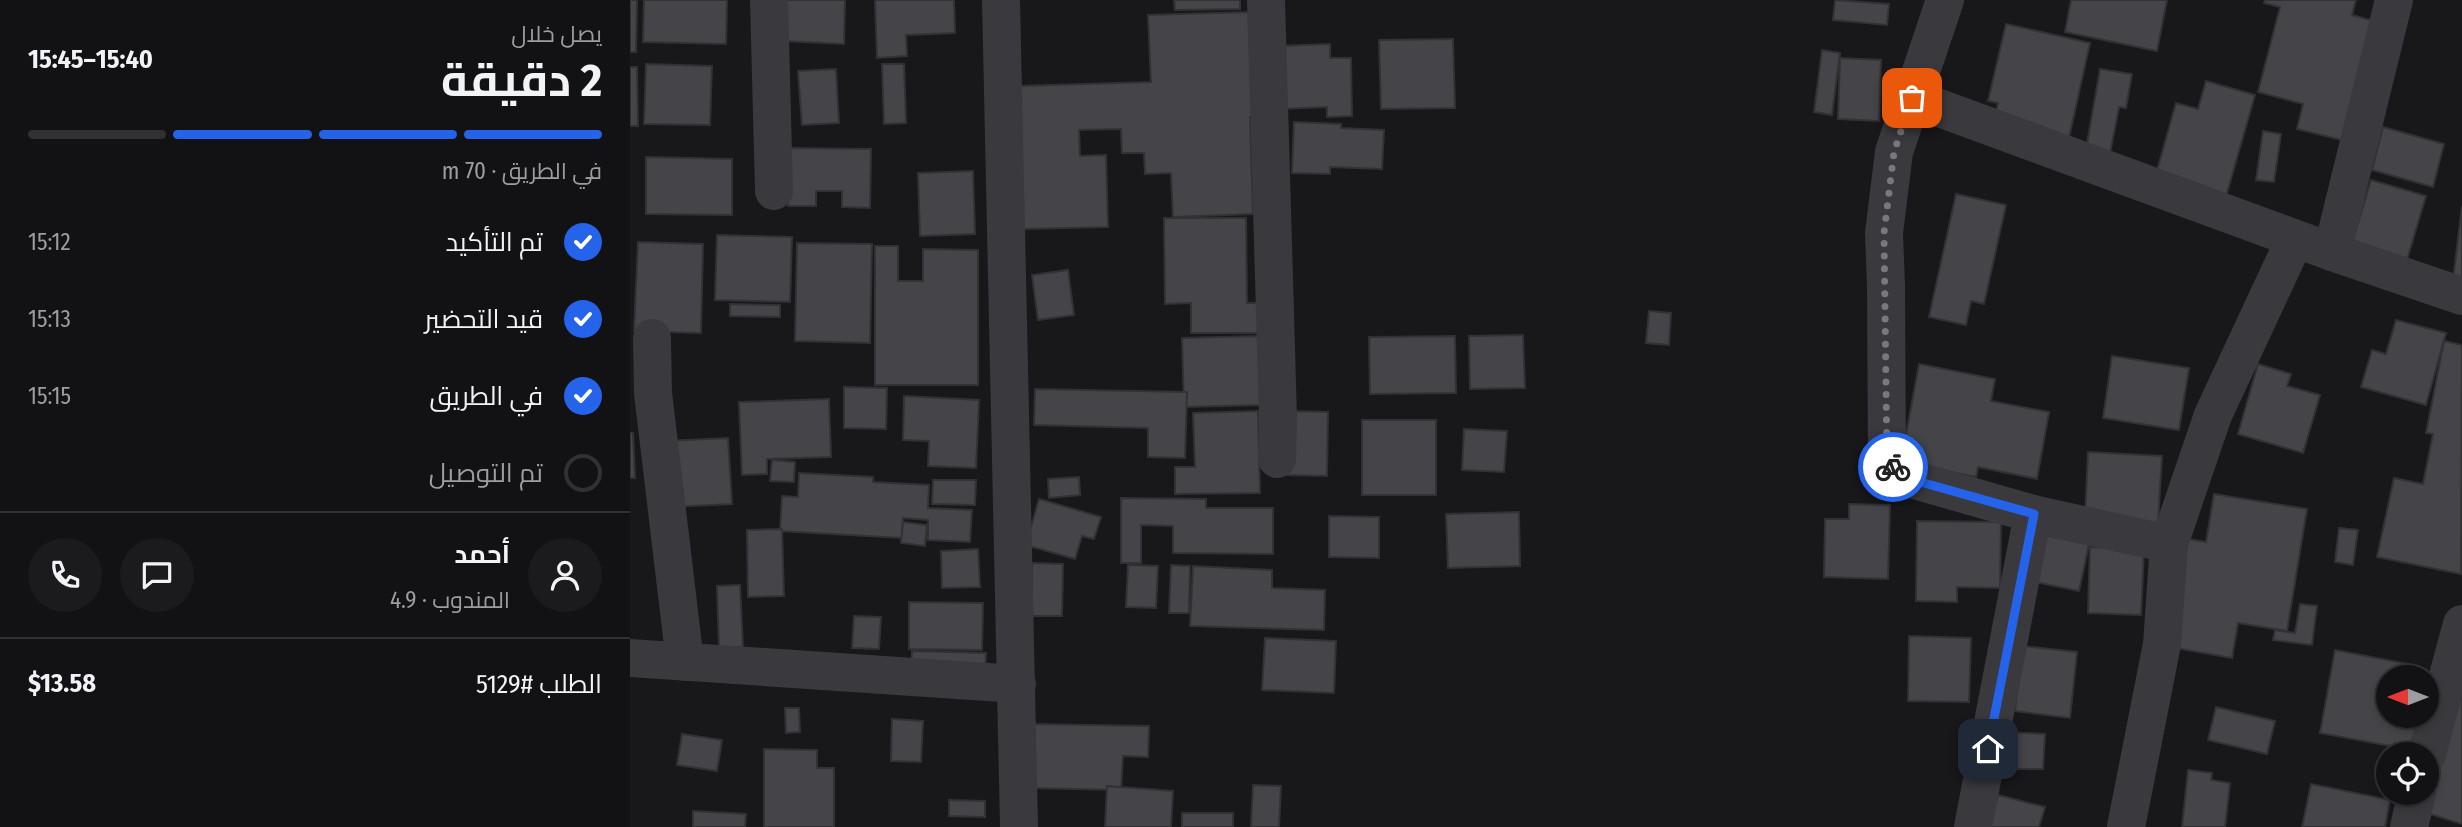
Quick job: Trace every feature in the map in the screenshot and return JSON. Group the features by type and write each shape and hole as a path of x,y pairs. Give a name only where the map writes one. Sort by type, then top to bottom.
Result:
{"street":[{"path":"769,0 774,191"},
{"path":"1002,0 1019,827"},
{"path":"1266,0 1279,418 1277,459"},
{"path":"1945,0 1894,152 1884,233 1887,463 1917,481 2034,514 2169,544"},
{"path":"2332,252 2394,0"},
{"path":"1912,98 2295,239 2462,296"},
{"path":"2126,827 2162,644 2169,544 2213,415 2295,239"},
{"path":"652,338 653,393 685,662"},
{"path":"1973,827 2034,514"},
{"path":"2430,742 2462,624"},
{"path":"630,658 1017,684"},
{"path":"2409,827 2414,805"}],"building":[{"path":"630,0 637,0 636,52 630,52"},
{"path":"644,0 727,0 726,44 643,42"},
{"path":"785,0 845,0 844,44 784,41"},
{"path":"875,0 954,0 955,33 906,35 907,56 877,58"},
{"path":"1174,0 1240,0 1240,9 1175,10"},
{"path":"1835,0 1889,4 1887,25 1833,20"},
{"path":"2071,0 2167,0 2157,51 2065,32"},
{"path":"2265,0 2356,0 2352,15 2374,21 2342,140 2297,129 2303,104 2258,92 2280,7 2264,3"},
{"path":"1251,12 1253,214 1173,217 1171,173 1145,174 1144,153 1122,153 1121,129 1079,130 1080,156 1106,155 1108,227 1023,229 1019,86 1151,82 1148,15"},
{"path":"2006,24 2090,43 2068,142 1993,125 1998,103 1988,101"},
{"path":"1453,39 1455,108 1381,109 1379,40"},
{"path":"1330,44 1330,58 1351,58 1352,116 1327,117 1327,107 1281,109 1278,46"},
{"path":"1822,50 1840,53 1832,115 1814,112"},
{"path":"1840,58 1881,60 1879,121 1838,119"},
{"path":"646,64 712,66 710,125 644,124"},
{"path":"882,64 904,64 906,123 884,124"},
{"path":"630,67 637,67 638,126 630,126"},
{"path":"836,69 839,123 802,125 798,71"},
{"path":"2100,69 2132,74 2126,108 2119,107 2109,159 2085,155"},
{"path":"2206,81 2255,95 2225,200 2154,181 2176,103 2198,109"},
{"path":"1294,122 1341,124 1341,128 1384,130 1382,169 1330,167 1330,174 1292,173"},
{"path":"2383,127 2444,144 2433,187 2372,170"},
{"path":"2263,131 2281,134 2274,182 2256,180"},
{"path":"789,148 871,149 870,208 842,207 842,191 816,191 816,206 788,206"},
{"path":"646,157 732,159 732,215 646,214"},
{"path":"973,171 975,234 920,236 918,173"},
{"path":"2371,180 2426,196 2406,263 2351,246"},
{"path":"1956,194 2006,205 1984,304 1971,301 1966,325 1929,317"},
{"path":"2462,206 2462,281 2453,280"},
{"path":"1164,218 1246,218 1247,303 1258,303 1258,333 1191,333 1191,303 1165,304"},
{"path":"717,235 792,237 790,302 715,300"},
{"path":"638,242 703,244 701,333 634,331"},
{"path":"797,243 872,244 870,343 795,341"},
{"path":"875,246 898,246 898,281 923,281 923,249 978,250 978,385 875,385"},
{"path":"1068,270 1074,315 1038,320 1032,275"},
{"path":"730,304 780,305 780,317 730,316"},
{"path":"1649,311 1671,313 1669,345 1646,343"},
{"path":"2396,320 2446,333 2426,405 2361,387 2372,350 2386,354"},
{"path":"1523,335 1525,388 1470,389 1469,336"},
{"path":"1258,336 1261,405 1184,407 1182,338"},
{"path":"1455,336 1456,393 1370,394 1369,337"},
{"path":"2444,341 2462,345 2461,574 2377,557 2394,478 2423,484 2433,434 2426,433"},
{"path":"2112,356 2189,368 2179,430 2103,418"},
{"path":"1919,364 1995,379 1991,401 2049,412 2037,479 1978,467 1976,477 1901,462"},
{"path":"2258,364 2291,374 2287,386 2320,395 2303,453 2238,434"},
{"path":"844,387 887,388 886,429 844,428"},
{"path":"1035,389 1187,392 1185,458 1148,457 1148,428 1034,425"},
{"path":"904,396 979,400 976,468 928,466 929,441 903,440"},
{"path":"829,399 831,457 767,459 767,474 742,475 739,402"},
{"path":"1258,411 1260,493 1175,494 1175,467 1195,467 1193,413"},
{"path":"1285,411 1328,412 1327,476 1284,475"},
{"path":"1362,420 1436,420 1436,495 1362,495"},
{"path":"1464,429 1507,431 1504,472 1462,470"},
{"path":"630,433 633,433 635,478 630,478"},
{"path":"728,438 732,504 670,507 666,441"},
{"path":"2088,452 2162,456 2158,523 2085,519"},
{"path":"772,460 795,462 794,482 770,481"},
{"path":"799,473 873,477 873,482 929,485 928,508 972,510 970,542 928,540 928,520 903,518 902,538 780,531 782,496 798,497"},
{"path":"1079,477 1080,495 1049,498 1048,479"},
{"path":"933,480 976,480 975,505 932,504"},
{"path":"2214,494 2307,509 2287,631 2238,623 2232,658 2170,647 2188,539 2206,542"},
{"path":"1121,498 1206,499 1206,508 1273,508 1273,554 1173,553 1173,526 1141,525 1141,563 1121,563"},
{"path":"1039,499 1101,517 1094,539 1082,536 1075,559 1026,545"},
{"path":"1849,504 1890,505 1888,579 1824,577 1825,519 1849,519"},
{"path":"1519,512 1520,566 1448,568 1446,514"},
{"path":"1329,516 1379,517 1379,558 1329,557"},
{"path":"1917,521 2001,522 2000,588 1957,587 1957,602 1916,601"},
{"path":"903,522 927,525 925,546 901,543"},
{"path":"2339,528 2358,530 2353,565 2335,562"},
{"path":"782,529 784,596 748,597 747,530"},
{"path":"2045,535 2089,544 2079,591 2035,582"},
{"path":"2090,547 2144,549 2141,615 2088,613"},
{"path":"978,549 980,587 942,588 941,551"},
{"path":"1032,563 1063,564 1062,616 1031,616"},
{"path":"1128,565 1158,566 1156,608 1126,607"},
{"path":"1171,565 1190,566 1189,613 1169,613"},
{"path":"1193,566 1272,570 1272,588 1325,590 1324,630 1190,626"},
{"path":"740,585 743,647 719,648 717,586"},
{"path":"909,602 983,603 982,650 909,649"},
{"path":"2300,604 2317,606 2312,645 2273,640 2275,630 2295,633"},
{"path":"854,616 881,617 879,649 852,648"},
{"path":"1909,636 1971,638 1969,702 1908,701"},
{"path":"1265,638 1336,641 1334,693 1262,690"},
{"path":"2022,646 2077,652 2070,718 2015,711"},
{"path":"2335,650 2408,664 2376,665 2376,728 2417,728 2414,742 2376,743 2320,733"},
{"path":"912,651 986,653 985,676 911,674"},
{"path":"2462,665 2462,824 2417,810 2420,805 2439,805 2438,742"},
{"path":"2216,707 2275,721 2267,754 2208,740"},
{"path":"785,708 799,708 800,732 786,733"},
{"path":"892,719 923,721 921,762 891,761"},
{"path":"1030,724 1149,726 1148,757 1123,756 1121,790 1029,788"},
{"path":"2005,732 2045,734 2043,769 2003,769"},
{"path":"682,734 722,740 717,771 677,765"},
{"path":"764,749 817,750 817,768 834,768 834,827 764,827"},
{"path":"2188,770 2212,773 2211,780 2230,783 2225,827 2182,827"},
{"path":"2311,784 2376,797 2376,805 2389,805 2385,827 2302,827"},
{"path":"1253,785 1281,786 1279,827 1251,827"},
{"path":"1107,786 1173,791 1171,827 1105,827"},
{"path":"1998,795 2045,807 2039,827 1989,827"},
{"path":"949,800 985,801 985,817 949,816"},
{"path":"693,811 746,814 745,827 693,827"},
{"path":"1182,813 1233,813 1233,827 1182,827"}],"way so far":[{"path":"1893,467 1887,463 1884,233 1894,152 1912,98"}],"route":[{"path":"1893,467 1917,481 2034,514 1988,749"}]}
